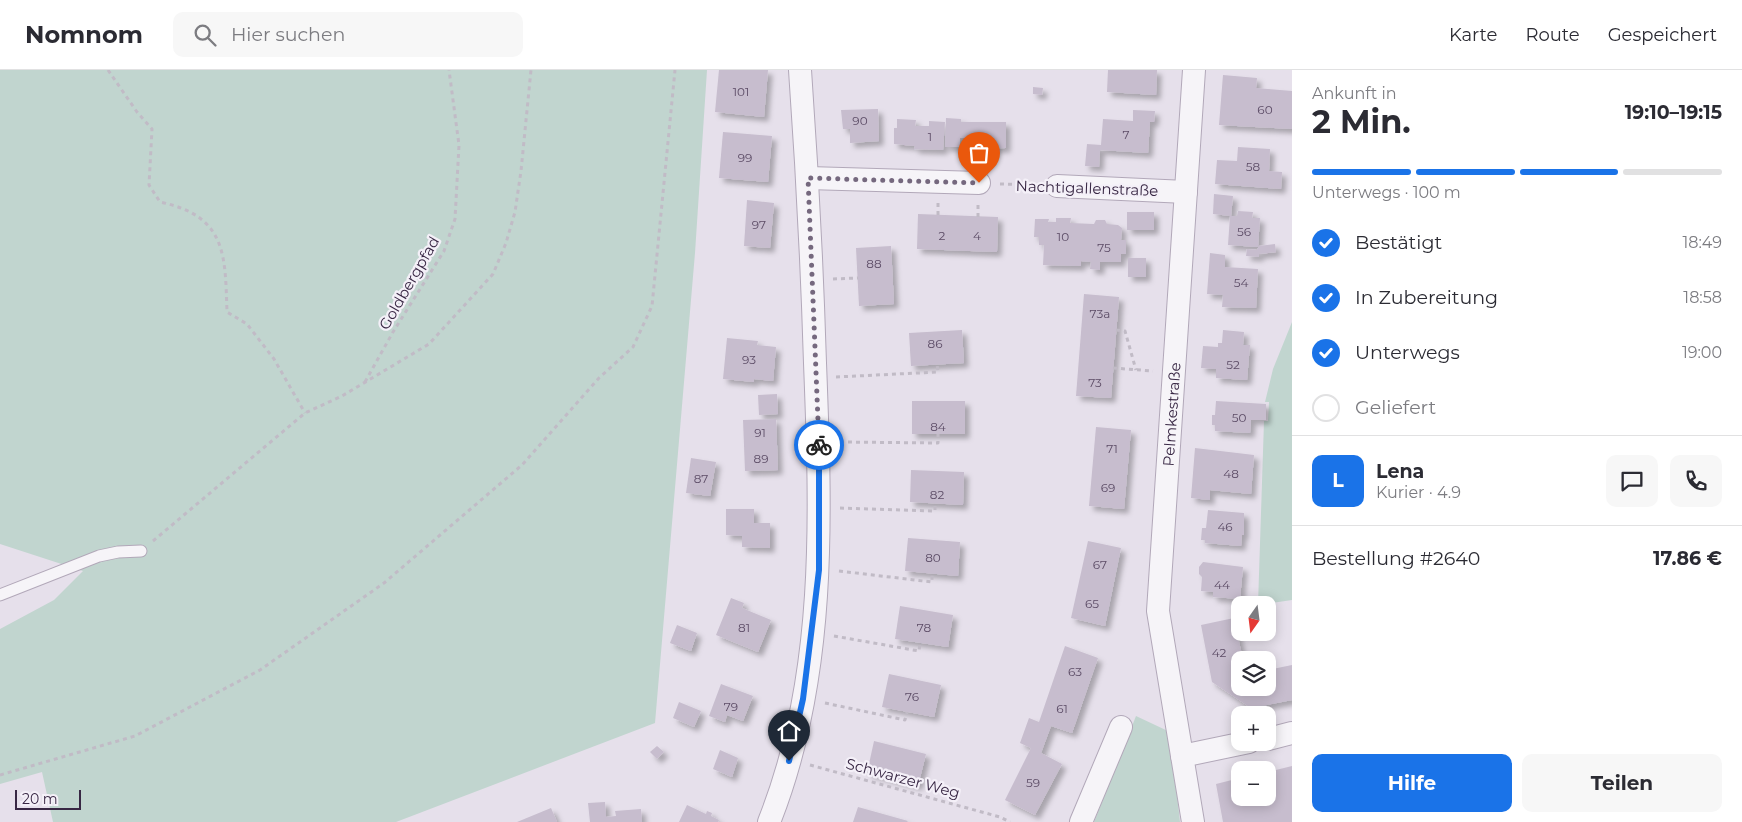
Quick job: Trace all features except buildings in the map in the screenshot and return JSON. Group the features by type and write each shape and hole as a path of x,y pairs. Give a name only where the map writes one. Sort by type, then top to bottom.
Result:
{"street":[{"path":"769,822 781,792 803,699 819,570 819,461 808,178 800,70"},
{"name":"Pelmkestraße","path":"1192,822 1158,611 1194,70"},
{"path":"808,178 979,183"},
{"name":"Nachtigallenstraße","path":"1057,186 1186,192"},
{"path":"1081,822 1122,726"},
{"path":"1276,737 1292,733"},
{"path":"1182,756 1231,746"}],"lane":[{"path":"0,594 99,556 118,552 141,551"}],"path":[{"path":"108,70 137,112 152,129 149,185 160,202 182,207 210,226 221,246 227,312 247,324 274,359 305,413"},
{"name":"Goldbergpfad","path":"365,383 393,332 444,251 456,219 459,145 449,70"},
{"path":"141,551 305,413 365,383 429,344 493,274 506,243 515,212 531,70"},
{"path":"0,775 135,736 260,670 384,583 522,465 599,378 632,347 652,306 675,70"},
{"name":"Nachtigallenstraße","path":"979,183 1057,186"},
{"path":"832,279 858,278"},
{"path":"1116,330 1125,331 1136,370"},
{"path":"834,377 938,372 938,364"},
{"path":"1113,368 1173,372"},
{"path":"838,442 938,443 938,434"},
{"path":"839,508 935,511 935,504"},
{"path":"839,571 932,582 932,573"},
{"path":"834,636 919,651 920,643"},
{"path":"825,703 905,720 907,712"},
{"name":"Schwarzer Weg","path":"789,761 889,785 1000,816 1010,822"},
{"path":"889,785 890,779"}],"shaded area":[{"path":"0,70 707,70 695,253 655,723 396,822 53,822 42,772 0,784 0,629 54,600 83,571 0,544"},
{"path":"1292,322 1292,600 1276,602 1276,596 1258,596 1264,421 1268,421 1269,402 1265,402 1273,369"},
{"path":"1136,716 1170,732 1180,822 1094,822"}],"way so far":[{"path":"819,445 808,178 979,183"}],"route":[{"path":"789,761 803,699 819,570 819,445"}]}
